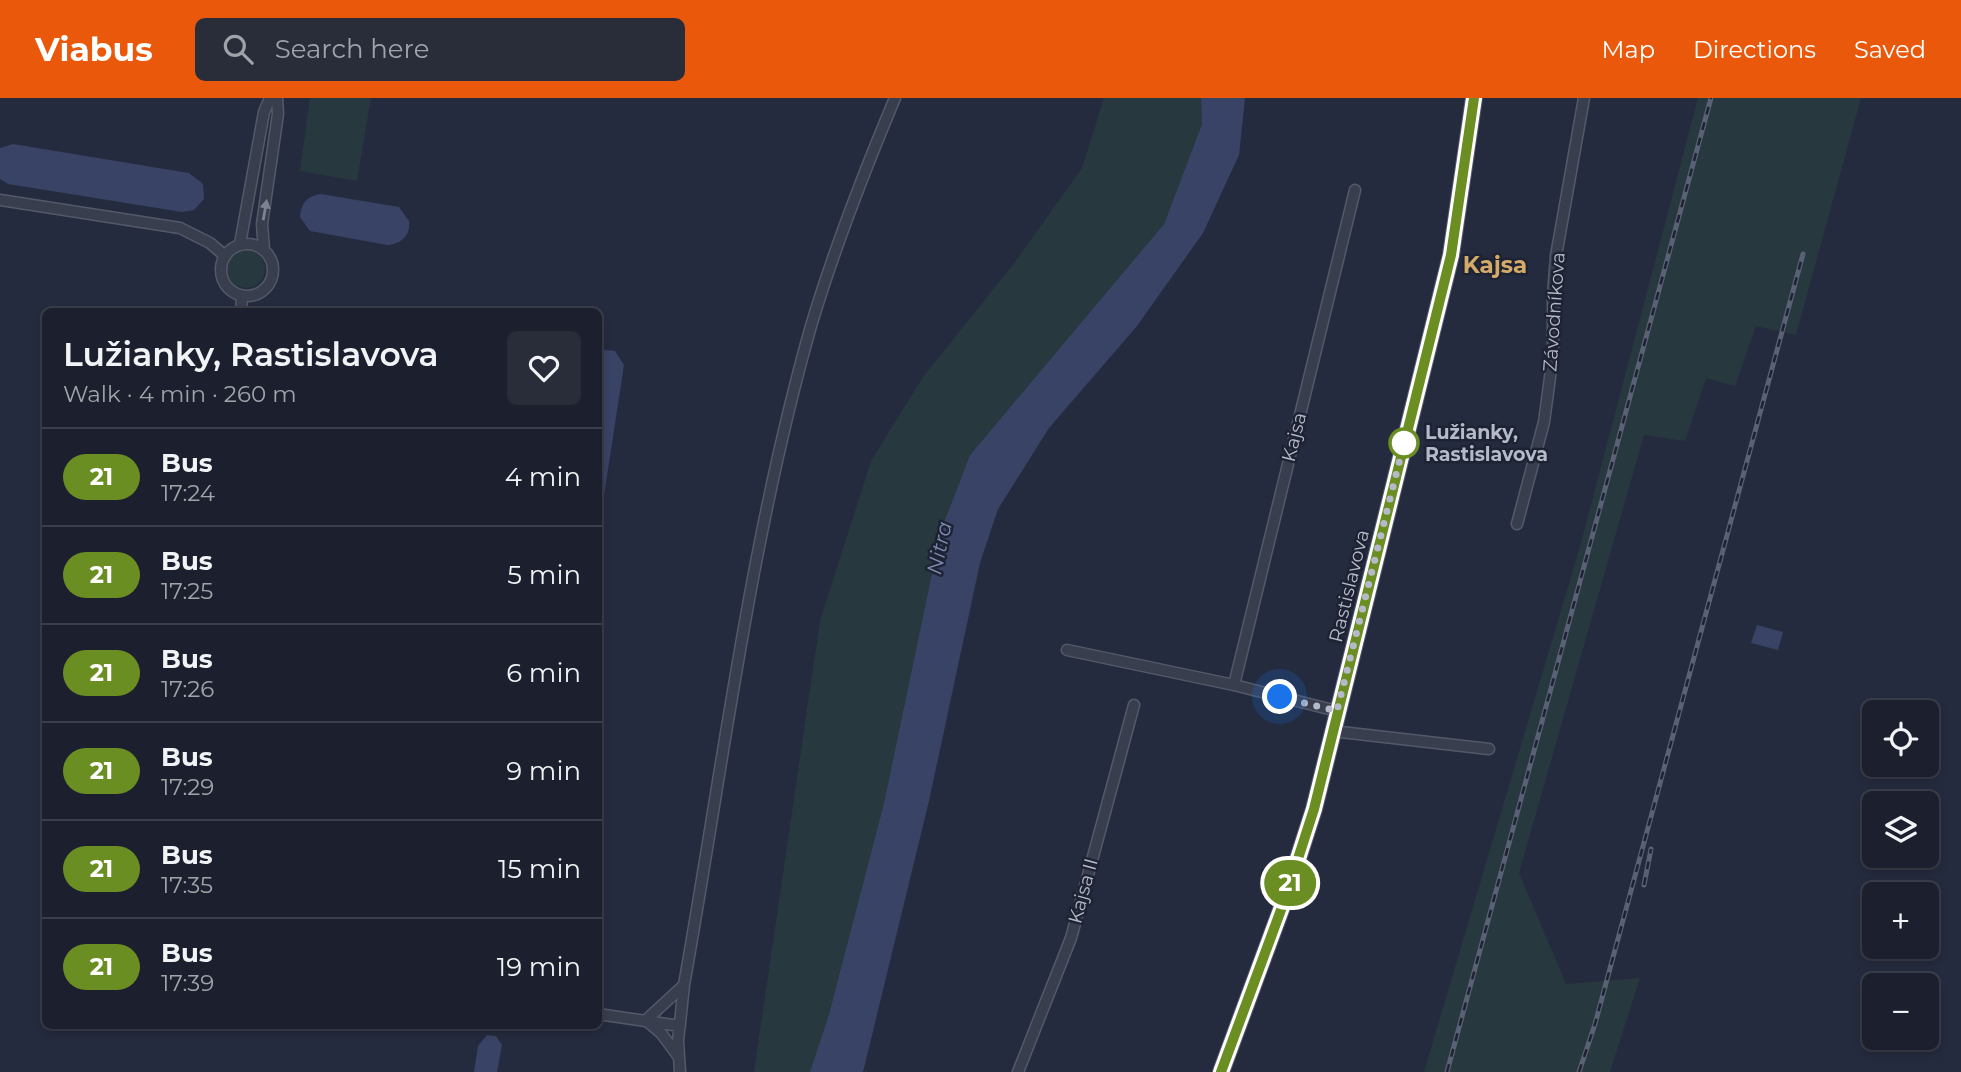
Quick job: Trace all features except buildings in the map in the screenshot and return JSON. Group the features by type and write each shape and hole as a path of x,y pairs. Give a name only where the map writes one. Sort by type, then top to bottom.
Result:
{"street":[{"path":"240,244 264,112 270,98"},
{"path":"264,250 262,224 278,114 277,98"},
{"path":"680,1072 678,1058 684,985 751,597 785,426 816,311 873,151 895,98"},
{"name":"Rastislavova","path":"1221,1072 1285,899 1314,809 1451,255 1474,98"},
{"name":"Závodníkova","path":"1517,524 1544,422 1553,355 1556,256 1584,98"},
{"name":"Kajsa","path":"1234,685 1355,190"},
{"path":"0,200 180,228 210,243 225,256"},
{"path":"249,243 264,250 271,259 273,271 270,282 263,290 242,296 232,292 221,275 225,256 240,244 249,243"},
{"path":"241,308 242,296"},
{"path":"1067,650 1234,685 1337,711"},
{"name":"Kajsa II","path":"1018,1072 1070,938 1134,705"},
{"path":"1332,731 1489,749"},
{"path":"645,1021 684,985"},
{"path":"602,1015 680,1026"},
{"path":"645,1021 662,1032 678,1058"}],"shaded area":[{"path":"310,98 371,98 357,181 300,171"},
{"path":"1104,98 1201,98 1202,124 1164,224 970,455 941,530 884,803 829,1014 810,1072 754,1072 820,621 871,461 923,377 1015,262 1082,168"},
{"path":"1698,98 1861,98 1796,335 1756,326 1735,386 1706,378 1685,441 1644,435 1519,873 1566,984 1640,978 1610,1072 1424,1072 1581,543"},
{"path":"246,250 259,256 265,269 259,282 246,288 233,282 227,269 233,256"}],"water":[{"name":"Nitra","path":"1201,98 1245,98 1239,155 1203,233 1137,326 1049,428 998,509 980,563 929,801 863,1072 810,1072 829,1014 884,803 941,530 970,455 1164,224 1202,124"},
{"path":"13,144 189,173 203,184 204,199 194,210 182,212 8,184 0,179 0,148"},
{"path":"321,194 399,207 409,221 407,235 397,243 387,245 310,231 300,217 302,208 308,198"},
{"path":"602,350 615,351 624,365 602,508"},
{"path":"1757,625 1783,632 1778,650 1751,643"},
{"path":"487,1035 496,1036 502,1045 497,1072 474,1072 478,1046"}],"railway":[{"path":"1447,1072 1711,98"},
{"path":"1579,1072 1595,1024 1803,254"},
{"path":"1644,885 1651,849"}],"bus line":[{"name":"21","path":"1221,1072 1285,899 1314,809 1451,255 1461,202 1474,98"}],"place":[{"name":"Lužianky, Rastislavova","path":"1404,443"}],"district":[{"name":"Kajsa","path":"1495,265"}],"route":[{"path":"1280,697 1337,711 1404,443"}]}
